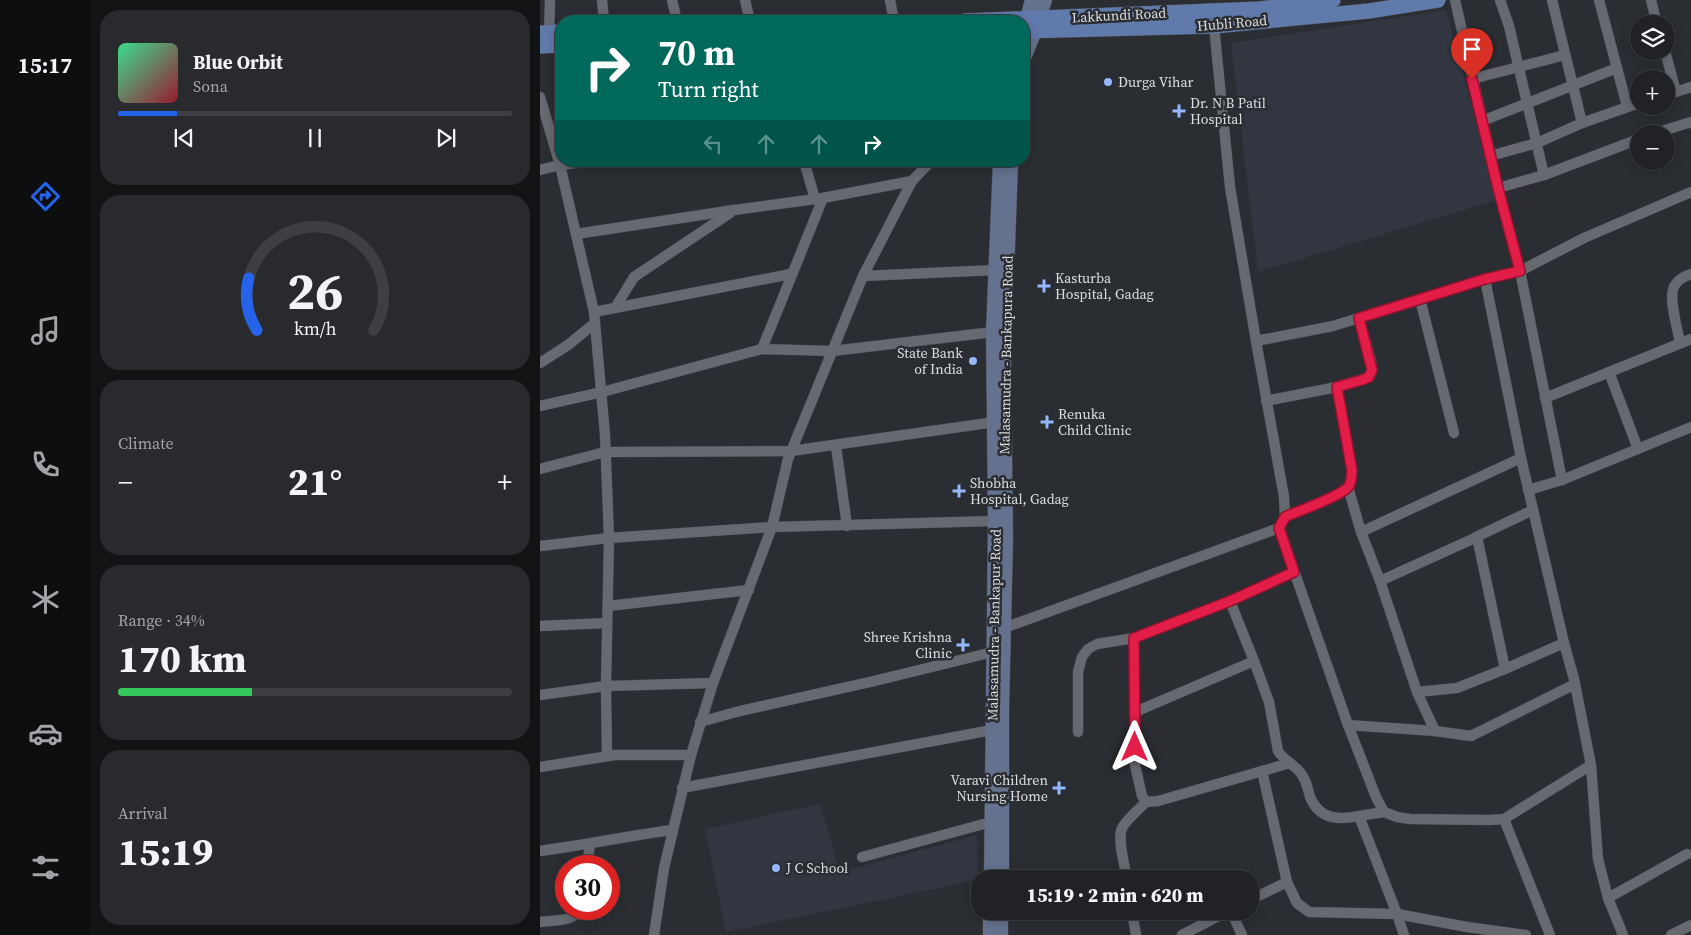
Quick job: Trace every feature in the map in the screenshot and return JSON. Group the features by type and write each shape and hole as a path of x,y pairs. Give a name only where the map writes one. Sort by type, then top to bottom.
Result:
{"main road":[{"path":"1030,17 1032,0"},
{"path":"1030,23 1045,0"},
{"name":"Lakkundi Road","path":"1030,25 1259,9 1333,0"},
{"name":"Hubli Road","path":"1030,25 1214,26 1369,11 1438,0"},
{"path":"540,46 555,45"},
{"name":"Malasamudra - Bankapur Road","path":"991,870 995,521 993,332 1000,167"},
{"name":"Malasamudra - Bankapura Road","path":"1002,870 1006,540 1004,362 1011,167"},
{"path":"991,920 992,935"},
{"path":"992,935 998,920"}],"street":[{"path":"550,0 550,32"},
{"path":"602,0 603,15"},
{"path":"672,0 676,15"},
{"path":"744,0 748,15"},
{"path":"890,0 893,15"},
{"path":"1455,0 1490,156 1520,271 1562,480"},
{"path":"1500,0 1509,26 1544,175"},
{"path":"1552,0 1582,123"},
{"path":"1599,0 1627,106"},
{"path":"1651,0 1655,15"},
{"path":"1004,628 1279,528 1285,517 1284,497 1230,186 1214,26"},
{"path":"1472,79 1565,55"},
{"path":"1482,121 1617,68"},
{"path":"1675,93 1691,87"},
{"path":"540,97 555,148"},
{"path":"1490,156 1536,143 1630,105"},
{"path":"1675,127 1691,122"},
{"path":"1498,188 1544,175 1630,142"},
{"path":"540,170 555,166"},
{"path":"560,167 594,312 602,392 609,538 606,686 607,756"},
{"path":"762,349 819,199 806,167"},
{"path":"654,935 672,830 700,722 772,527 788,459 863,276 912,180 925,167"},
{"path":"576,234 819,199 912,180"},
{"path":"1256,341 1333,326 1485,279 1520,271 1584,238 1691,192"},
{"path":"616,308 634,277 734,210"},
{"path":"863,276 995,270"},
{"path":"594,312 791,274"},
{"path":"1680,343 1672,296 1674,286 1681,278 1691,274"},
{"path":"1485,279 1521,458 1575,684 1591,765 1598,859 1608,898 1623,935"},
{"path":"1420,299 1454,433"},
{"path":"1266,401 1337,387 1369,377 1372,370 1359,318"},
{"path":"540,363 568,345 595,323"},
{"path":"540,406 602,392 762,349 832,351 993,332"},
{"path":"1545,398 1691,339"},
{"path":"1609,372 1638,449"},
{"path":"1337,387 1352,471 1348,488 1361,532 1417,692 1435,731"},
{"path":"540,469 605,452 791,451 994,422"},
{"path":"1528,490 1562,480 1691,427"},
{"path":"836,446 847,526"},
{"path":"1361,532 1521,458"},
{"path":"1285,517 1348,488"},
{"path":"1380,582 1533,510"},
{"path":"540,546 609,538 772,527 995,521"},
{"path":"1279,528 1348,724 1376,797 1384,812"},
{"path":"1476,537 1505,668"},
{"path":"1078,732 1078,672 1082,657 1088,649 1097,644 1134,638 1230,601 1294,572"},
{"path":"608,606 748,590"},
{"path":"1230,601 1269,702 1278,751 1302,775 1316,809 1325,815 1335,818 1346,818 1384,812 1397,817 1410,818 1504,819 1591,765"},
{"path":"540,626 607,623"},
{"path":"1134,638 1136,764 1142,796 1146,802"},
{"path":"1417,692 1457,688 1564,643"},
{"path":"700,722 993,652"},
{"path":"1135,712 1254,661"},
{"path":"540,695 606,686 713,683"},
{"path":"1348,724 1471,736 1575,684"},
{"path":"682,788 992,730"},
{"path":"540,767 607,756 691,754"},
{"path":"1125,870 1120,838 1122,830 1125,824 1146,802 1158,801 1290,763"},
{"path":"1262,771 1287,882 1297,903 1309,912 1397,914 1469,931 1526,935"},
{"path":"1359,816 1404,935"},
{"path":"1504,819 1550,935"},
{"path":"862,858 991,822"},
{"path":"540,851 672,830"},
{"path":"588,855 590,844"},
{"path":"1608,898 1687,854"},
{"path":"1259,896 1287,882"},
{"path":"540,922 556,920"},
{"path":"1134,920 1136,935"},
{"path":"1182,935 1212,920"},
{"path":"1234,920 1242,935"},
{"path":"1671,935 1691,925"}],"shaded area":[{"path":"1446,10 1497,200 1258,272 1231,43"},
{"name":"J C School","path":"820,804 840,872 977,835 978,870 971,870 971,881 726,932 705,829"}],"place":[{"name":"Durga Vihar","path":"1108,82"},
{"name":"Dr. N B Patil Hospital","path":"1179,111"},
{"name":"Kasturba Hospital, Gadag","path":"1044,286"},
{"name":"State Bank of India","path":"973,361"},
{"name":"Renuka Child Clinic","path":"1047,422"},
{"name":"Shobha Hospital, Gadag","path":"959,491"},
{"name":"Shree Krishna Clinic","path":"963,645"},
{"name":"Varavi Children Nursing Home","path":"1059,788"},
{"name":"J C School","path":"776,868"}],"route":[{"path":"1135,747 1134,638 1230,601 1294,572 1279,528 1285,517 1348,488 1352,471 1337,387 1369,377 1372,370 1359,318 1485,279 1520,271 1472,79"}]}
